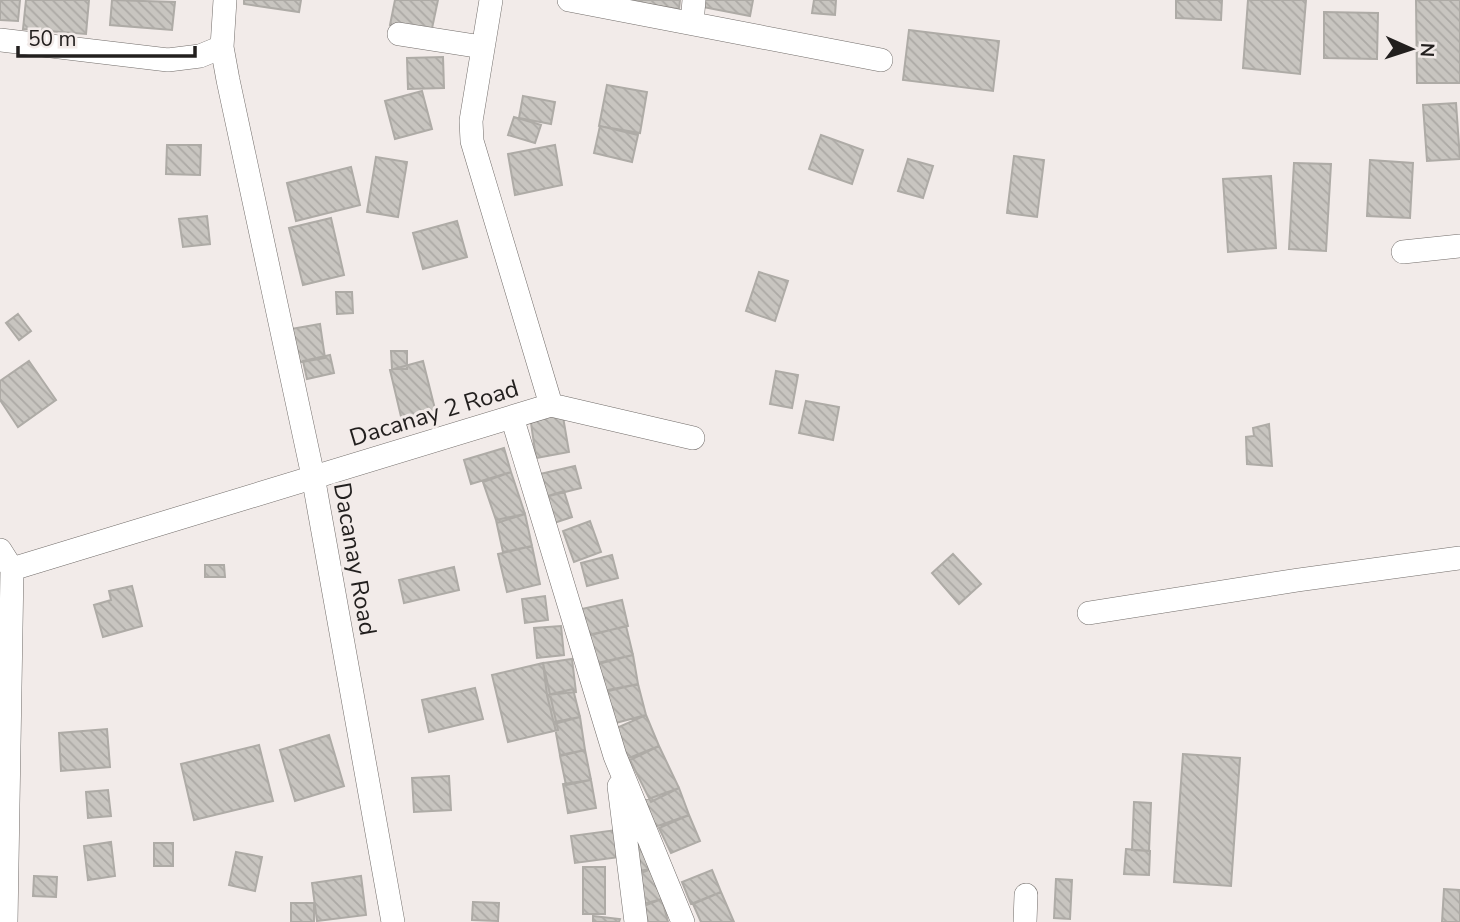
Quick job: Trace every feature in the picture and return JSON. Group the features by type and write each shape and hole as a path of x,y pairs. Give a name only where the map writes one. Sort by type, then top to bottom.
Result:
{"street":[{"name":"Dacanay Road","path":"225,0 222,47 313,476 393,922"},
{"name":"Dacanay 2 Road","path":"6,560 313,476 551,405 472,141 471,121 491,0"},
{"path":"569,0 881,60"},
{"path":"692,23 694,0"},
{"path":"399,34 482,47"},
{"path":"0,40 168,60 200,56 222,47"},
{"path":"1403,252 1460,246"},
{"path":"551,405 693,438"},
{"path":"512,417 615,756 683,922"},
{"path":"1089,612 1460,558"},
{"path":"6,560 6,922"},
{"path":"615,756 636,922"},
{"path":"1025,922 1026,895"}],"building":[{"path":"0,0 20,0 18,21 0,20"},
{"path":"26,0 89,0 86,34 23,29"},
{"path":"112,0 175,2 172,30 110,25"},
{"path":"244,0 301,0 299,12 244,4"},
{"path":"395,0 438,0 431,33 390,25"},
{"path":"620,0 680,0 679,9"},
{"path":"705,0 753,0 750,16 703,7"},
{"path":"814,0 836,0 835,15 812,13"},
{"path":"1176,0 1222,0 1221,20 1176,18"},
{"path":"1248,0 1306,0 1300,74 1243,68"},
{"path":"1416,0 1460,0 1460,83 1417,83"},
{"path":"1324,12 1378,13 1377,59 1324,58"},
{"path":"909,30 999,41 993,91 903,80"},
{"path":"443,57 444,88 408,89 407,58"},
{"path":"607,85 647,92 640,133 599,126"},
{"path":"422,91 432,129 395,139 385,101"},
{"path":"523,96 555,102 551,124 519,118"},
{"path":"1456,103 1460,159 1427,161 1423,105"},
{"path":"514,117 541,125 535,143 508,135"},
{"path":"600,126 638,135 632,162 594,153"},
{"path":"821,135 863,150 852,184 809,169"},
{"path":"167,145 201,145 200,175 166,174"},
{"path":"555,145 562,185 515,195 508,154"},
{"path":"1014,156 1044,160 1037,217 1007,213"},
{"path":"376,157 407,162 398,217 367,212"},
{"path":"908,159 933,166 923,198 898,191"},
{"path":"1370,160 1413,163 1410,218 1367,216"},
{"path":"1294,163 1331,164 1326,251 1289,249"},
{"path":"351,167 360,205 296,221 287,183"},
{"path":"1271,176 1276,248 1228,252 1223,179"},
{"path":"207,216 210,244 183,247 179,219"},
{"path":"331,218 344,275 303,285 289,228"},
{"path":"457,221 467,257 423,269 413,233"},
{"path":"759,272 788,281 775,321 746,311"},
{"path":"336,292 352,292 353,313 337,314"},
{"path":"18,314 31,331 19,340 6,323"},
{"path":"320,324 325,358 296,363 291,329"},
{"path":"391,351 407,351 407,369 392,369"},
{"path":"330,355 334,373 307,379 303,361"},
{"path":"29,361 56,400 18,427 0,400 0,381"},
{"path":"423,361 437,417 403,425 390,370"},
{"path":"776,371 798,375 792,408 770,404"},
{"path":"806,401 839,407 833,440 799,433"},
{"path":"562,411 569,452 536,458 530,416"},
{"path":"1269,424 1272,466 1247,464 1246,437 1254,436 1253,428"},
{"path":"504,448 511,472 471,484 464,460"},
{"path":"575,466 581,488 545,497 540,474"},
{"path":"511,472 525,514 497,523 483,482"},
{"path":"564,491 572,517 554,523 545,497"},
{"path":"525,514 532,546 503,552 496,520"},
{"path":"590,521 601,552 574,562 563,531"},
{"path":"532,546 540,584 507,592 498,554"},
{"path":"953,554 981,584 959,604 932,573"},
{"path":"612,555 618,578 587,586 581,563"},
{"path":"205,565 224,565 225,577 205,577"},
{"path":"454,567 459,590 404,603 399,580"},
{"path":"132,586 142,626 103,637 94,605 111,600 109,591"},
{"path":"545,596 548,620 525,623 522,599"},
{"path":"622,600 628,626 588,635 582,609"},
{"path":"561,626 564,655 537,658 534,628"},
{"path":"626,626 633,655 594,665 587,636"},
{"path":"633,655 638,684 598,692 593,664"},
{"path":"572,659 576,692 547,695 543,663"},
{"path":"543,663 558,730 508,742 492,675"},
{"path":"638,684 646,715 608,725 600,693"},
{"path":"475,688 483,719 429,732 422,700"},
{"path":"573,689 580,717 554,724 547,695"},
{"path":"646,715 659,746 624,760 612,730"},
{"path":"580,717 585,750 560,755 554,722"},
{"path":"107,729 110,767 61,771 59,733"},
{"path":"329,735 344,786 295,801 280,750"},
{"path":"259,745 273,801 194,820 181,764"},
{"path":"659,746 679,788 651,802 630,760"},
{"path":"585,750 591,780 566,785 560,756"},
{"path":"1183,754 1240,758 1231,886 1174,882"},
{"path":"449,776 451,810 414,812 412,778"},
{"path":"591,780 596,808 568,813 563,784"},
{"path":"679,788 689,815 655,827 645,800"},
{"path":"108,790 111,816 88,818 86,792"},
{"path":"1134,802 1151,803 1149,851 1132,850"},
{"path":"689,815 700,841 671,853 659,828"},
{"path":"616,830 620,857 575,863 571,836"},
{"path":"647,841 651,869 632,872 629,844"},
{"path":"111,842 115,876 88,880 84,846"},
{"path":"154,843 173,843 173,866 154,866"},
{"path":"1126,849 1150,851 1149,875 1124,874"},
{"path":"236,852 262,857 255,891 229,885"},
{"path":"583,867 605,867 605,914 583,914"},
{"path":"651,869 662,899 644,906 633,876"},
{"path":"712,870 721,892 691,904 682,882"},
{"path":"34,876 57,877 56,897 33,896"},
{"path":"361,876 366,915 317,921 312,883"},
{"path":"1056,879 1072,880 1070,919 1054,918"},
{"path":"1444,889 1460,890 1460,922 1442,922"},
{"path":"721,892 734,922 701,922 693,904"},
{"path":"662,899 668,922 648,922 643,904"},
{"path":"473,902 499,903 498,921 472,920"},
{"path":"291,903 314,903 314,922 291,922"},
{"path":"593,916 620,919 619,922 593,922"}]}
